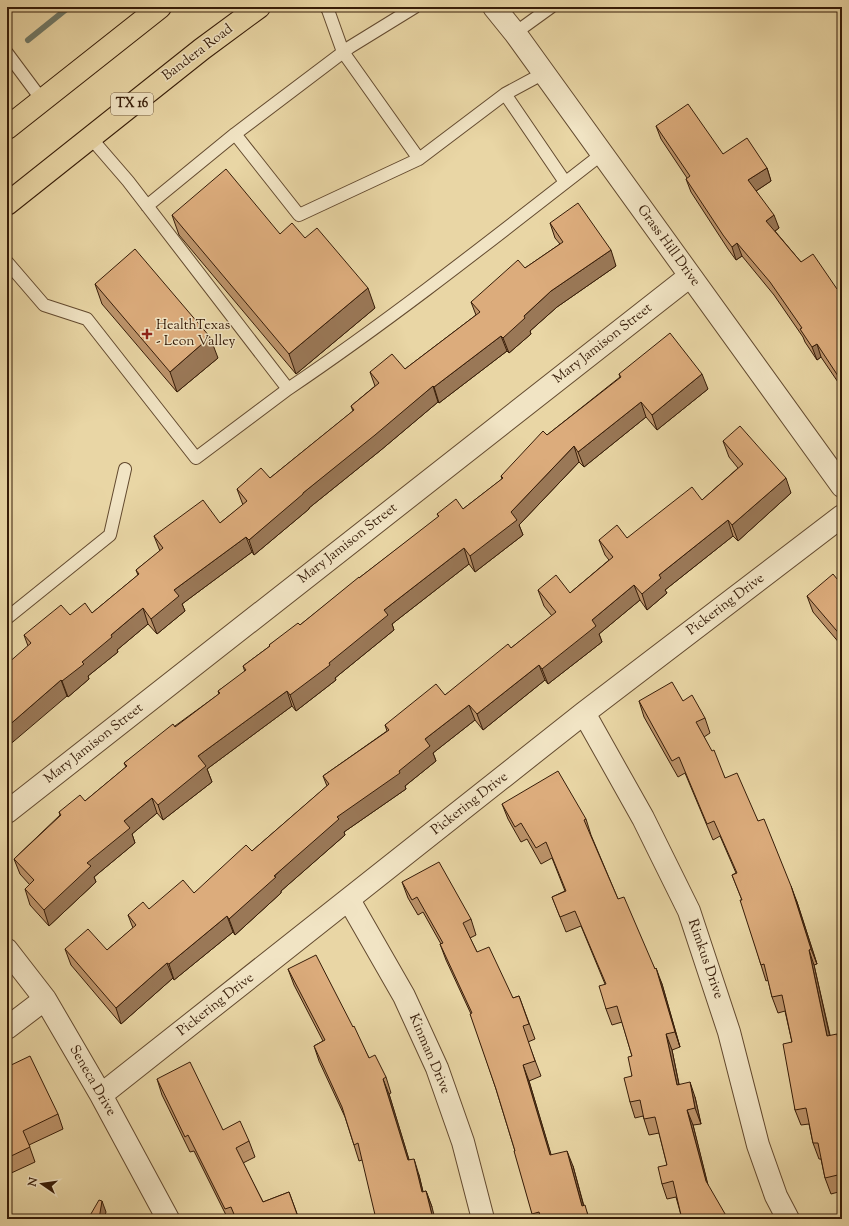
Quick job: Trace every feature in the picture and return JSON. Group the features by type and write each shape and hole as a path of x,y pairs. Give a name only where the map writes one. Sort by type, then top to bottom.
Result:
{"main road":[{"path":"7,128 160,7"},
{"name":"Bandera Road","path":"7,204 202,49 259,7"}],"street":[{"name":"Grass Hill Drive","path":"494,7 515,33 842,486"},
{"name":"Mary Jamison Street","path":"7,812 690,276"},
{"name":"Pickering Drive","path":"101,1095 584,714 842,516"},
{"name":"Rimkus Drive","path":"584,714 643,818 689,911 730,1032 758,1145 776,1196 788,1219"},
{"name":"Kinman Drive","path":"349,900 404,996 437,1068 463,1142 483,1219"},
{"name":"Seneca Drive","path":"7,950 45,999 101,1095 168,1219"},
{"path":"7,1028 45,999"}],"lane":[{"path":"326,7 343,52 419,159"},
{"path":"147,206 235,134 343,52 415,7"},
{"path":"515,33 551,7"},
{"path":"7,53 42,100"},
{"path":"235,134 299,215 419,159 505,94 544,73"},
{"path":"505,94 565,182"},
{"path":"90,137 147,206 288,389"},
{"path":"7,262 44,305 87,319 196,458 288,389 333,359 602,154"},
{"path":"7,618 110,535 125,469"}],"building":[{"path":"688,104 723,154 747,138 767,168 748,180 774,215 766,221 801,262 813,254 837,289 842,286 842,382 817,344 812,347 800,329 802,328 770,282 737,243 732,247 723,235 686,179 690,176 656,126"},
{"path":"226,169 280,234 292,223 305,238 317,228 368,288 289,354 172,215"},
{"path":"578,203 611,250 551,291 503,338 501,336 434,387 433,386 303,493 249,540 246,537 174,590 179,596 151,619 143,608 82,662 84,664 62,681 61,680 7,727 7,664 31,643 24,635 61,605 70,615 85,603 92,613 139,574 136,570 163,548 154,536 203,500 220,523 247,501 237,489 261,468 270,478 354,410 351,406 379,383 370,372 392,354 405,369 480,312 471,302 518,260 525,268 563,242 550,223"},
{"path":"135,249 210,337 170,372 95,284"},
{"path":"670,333 702,374 652,415 641,402 578,452 574,446 511,512 517,520 470,556 464,548 384,610 388,615 329,663 330,665 290,695 287,691 198,756 206,766 158,805 152,798 124,821 130,828 87,863 91,866 44,910 25,889 34,880 14,859 61,815 59,812 80,795 85,801 127,766 124,763 173,724 175,727 220,693 218,691 246,670 243,666 298,623 300,625 359,577 439,516 437,514 456,499 463,509 503,478 501,476 543,431 547,435 621,377 619,374"},
{"path":"740,426 786,478 732,525 728,520 659,575 661,578 642,594 634,585 592,620 596,626 542,669 539,665 477,714 469,705 425,739 430,746 399,771 400,773 337,817 339,819 274,876 276,877 229,919 227,916 169,964 167,963 116,1008 65,949 88,929 107,950 136,925 128,915 143,902 149,909 183,880 194,893 246,845 252,851 329,784 323,776 389,730 385,725 436,684 445,695 508,644 511,648 556,612 538,590 556,575 570,593 613,557 599,540 617,525 627,538 692,487 702,500 743,464 723,441"},
{"path":"833,574 842,585 842,637 807,596"},
{"path":"842,667 842,677 838,669"},
{"path":"672,682 683,701 692,695 705,718 696,722 712,751 714,750 725,778 737,773 758,821 764,819 791,886 811,949 809,950 827,1036 837,1034 842,1066 842,1174 825,1178 818,1143 813,1143 806,1108 795,1110 783,1044 792,1042 782,995 772,997 764,964 761,965 740,900 742,900 732,875 737,873 714,821 707,824 679,757 672,761 639,701"},
{"path":"558,771 586,819 584,820 618,899 624,897 655,969 656,968 675,1032 666,1034 677,1085 690,1082 695,1108 687,1110 706,1181 728,1219 675,1219 681,1215 673,1181 662,1184 658,1167 667,1165 655,1117 644,1119 640,1100 630,1102 624,1078 632,1076 628,1057 632,1056 617,1006 606,1009 599,986 606,984 575,911 560,917 552,897 566,891 546,842 536,848 521,823 515,827 502,804"},
{"path":"439,862 471,919 463,923 477,952 489,947 513,998 519,996 529,1024 523,1026 535,1061 523,1065 550,1155 567,1151 582,1206 585,1205 589,1219 541,1219 539,1212 532,1214 496,1089 470,1014 472,1013 440,944 443,943 417,897 412,900 402,882"},
{"path":"316,955 353,1027 354,1026 369,1058 375,1055 386,1077 383,1079 408,1160 414,1159 422,1192 426,1191 433,1219 376,1219 358,1143 354,1145 342,1107 314,1046 325,1040 288,969"},
{"path":"30,1056 58,1114 23,1131 30,1147 7,1158 7,1067"},
{"path":"190,1062 223,1130 240,1121 249,1141 236,1148 263,1202 289,1192 298,1217 293,1219 236,1219 231,1207 225,1209 188,1135 185,1137 157,1079"},
{"path":"99,1200 102,1201 99,1219 88,1219"}],"waterway":[{"path":"28,40 69,7"}],"place":[{"name":"HealthTexas - Leon Valley","path":"147,334"}]}
